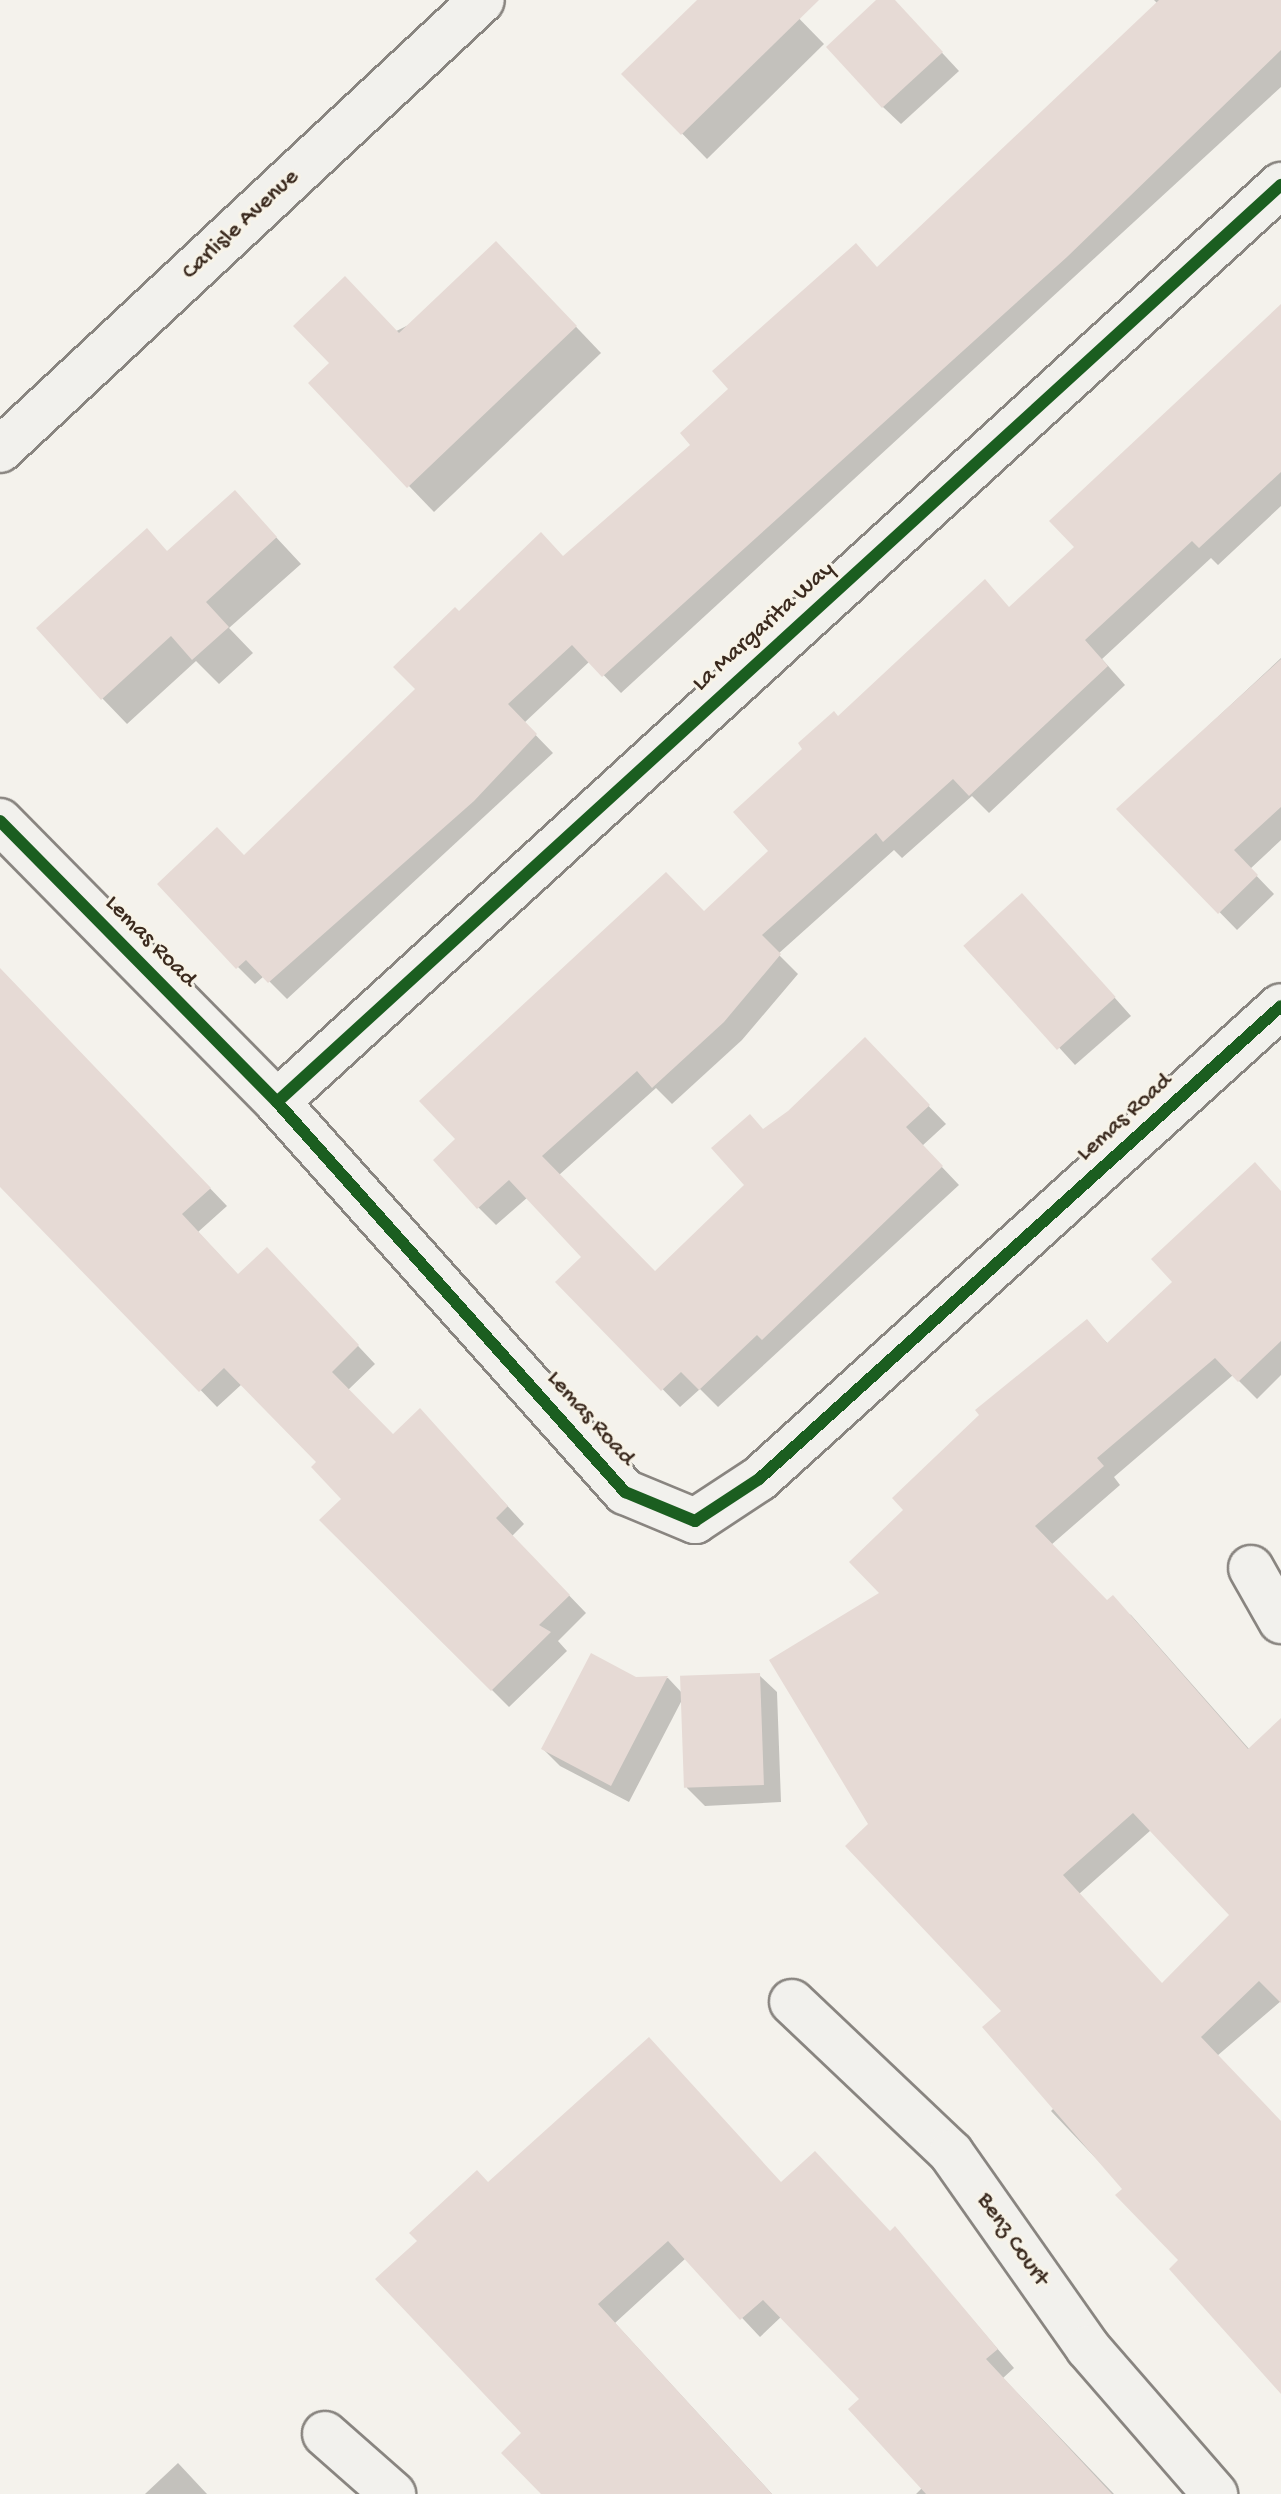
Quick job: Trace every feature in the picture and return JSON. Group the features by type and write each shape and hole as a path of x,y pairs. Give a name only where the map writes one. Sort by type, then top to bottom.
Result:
{"street":[{"name":"Carlisle Avenue","path":"0,450 482,0"},
{"name":"La Margarita Way","path":"277,1102 1281,185"},
{"name":"Lemas Road","path":"0,821 277,1102 625,1492 695,1521 759,1479 1281,1006"},
{"path":"1251,1568 1281,1621"},
{"name":"Benz Court","path":"792,2002 951,2153 1088,2348 1215,2494"},
{"path":"325,2434 393,2494"}],"building":[{"path":"697,0 819,0 681,135 621,74"},
{"path":"876,0 895,0 943,52 882,108 826,47"},
{"path":"1159,0 1281,0 1281,50 1067,257 602,677 572,645 508,704 537,734 474,801 268,983 246,960 236,969 157,884 217,827 244,855 415,689 393,667 455,607 459,611 541,532 563,556 690,445 680,433 728,389 712,371 856,243 877,267"},
{"path":"496,241 577,326 407,488 308,383 329,363 293,326 345,276 399,333"},
{"path":"1281,304 1281,472 1199,548 1192,541 1085,640 1108,666 969,796 953,779 883,842 876,833 762,935 781,954 724,1022 652,1088 637,1071 542,1156 655,1271 744,1185 711,1148 750,1114 763,1129 788,1111 865,1037 930,1105 906,1127 943,1166 762,1340 757,1335 699,1390 681,1372 661,1391 555,1282 581,1257 509,1180 477,1209 433,1160 455,1139 419,1101 666,872 704,911 768,851 733,812 802,749 798,743 834,711 838,716 985,579 1009,607 1074,547 1049,521"},
{"path":"235,490 277,537 206,602 229,627 192,660 171,636 101,700 36,628 147,528 167,551"},
{"path":"1281,659 1281,807 1234,850 1258,875 1218,914 1116,809"},
{"path":"1022,893 1116,997 1057,1050 963,946"},
{"path":"0,968 211,1188 182,1214 238,1274 267,1247 359,1345 332,1372 393,1434 420,1408 508,1506 496,1518 570,1595 539,1625 551,1632 491,1691 319,1520 341,1499 311,1467 316,1462 224,1368 199,1392 0,1187"},
{"path":"1255,1162 1281,1191 1281,1341 1238,1382 1215,1358 1097,1458 1104,1466 1035,1526 1107,1600 1113,1595 1248,1749 1281,1718 1281,2003 1259,1981 1201,2037 1281,2121 1281,2394 1169,2269 1178,2260 1115,2195 1122,2189 982,2027 1001,2011 845,1846 868,1824 769,1660 879,1593 849,1562 903,1510 892,1498 979,1415 975,1410 1087,1319 1107,1343 1172,1282 1151,1259","holes":["1133,1813 1229,1915 1162,1983 1063,1875"]},
{"path":"591,1653 636,1677 668,1676 611,1786 541,1749"},
{"path":"760,1673 764,1785 684,1788 680,1676"},
{"path":"649,2037 781,2182 815,2151 890,2231 895,2226 998,2349 986,2359 1112,2494 926,2494 848,2409 859,2399 763,2300 740,2320 668,2241 598,2304 772,2494 541,2494 501,2453 521,2433 375,2279 417,2241 409,2233 477,2170 488,2182"}],"cycle path":[{"path":"277,1102 1281,185"},
{"path":"0,821 277,1102 625,1492 695,1521 759,1479 1281,1006"}]}
